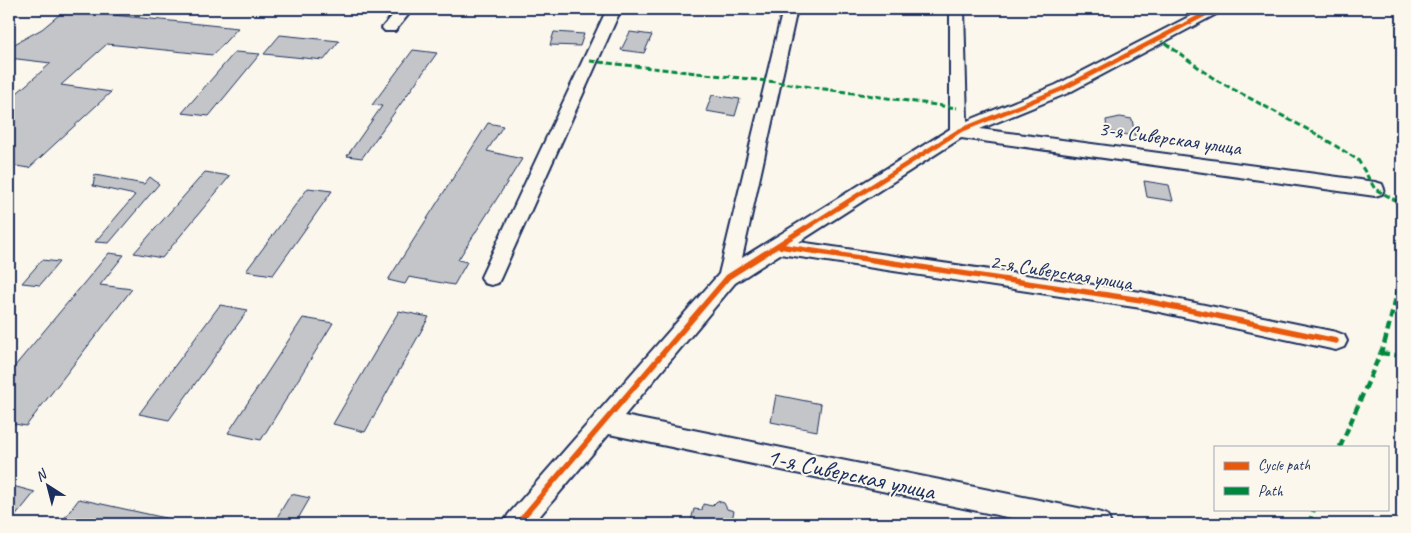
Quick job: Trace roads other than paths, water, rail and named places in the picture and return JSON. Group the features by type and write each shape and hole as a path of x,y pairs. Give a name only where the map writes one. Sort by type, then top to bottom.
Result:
{"street":[{"path":"390,28 406,9"},
{"path":"491,277 614,9"},
{"path":"728,277 758,148 776,82 790,9"},
{"path":"957,9 959,131"},
{"path":"518,524 728,277 959,131 1062,89 1215,9"},
{"name":"3-я Сиверская улица","path":"959,131 1374,189"},
{"name":"2-я Сиверская улица","path":"778,246 1141,300 1336,341"},
{"name":"1-я Сиверская улица","path":"604,422 1098,524"}]}
